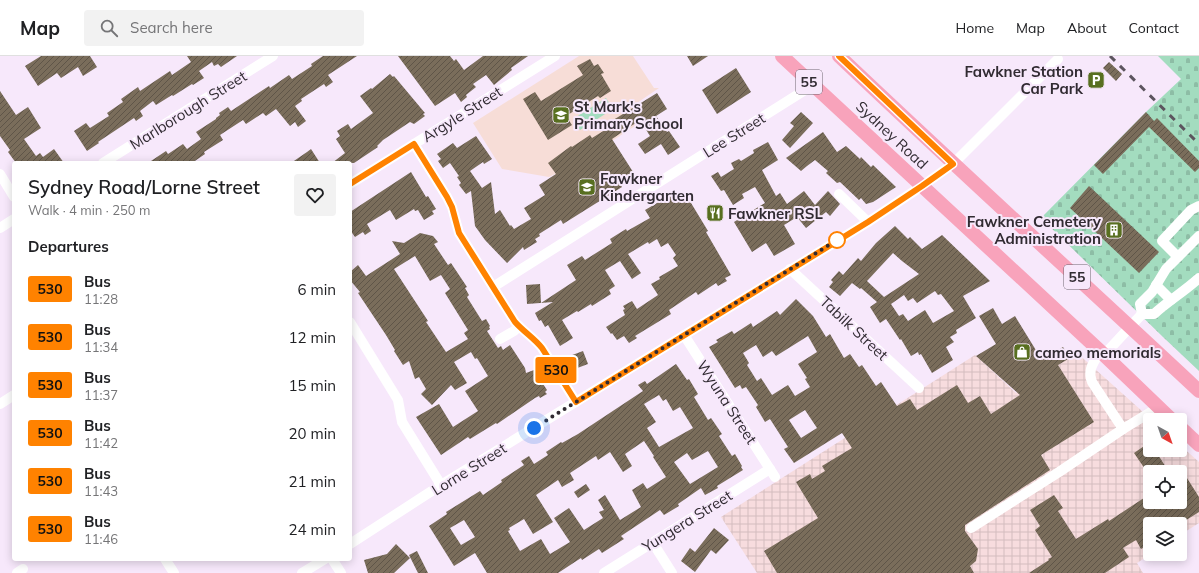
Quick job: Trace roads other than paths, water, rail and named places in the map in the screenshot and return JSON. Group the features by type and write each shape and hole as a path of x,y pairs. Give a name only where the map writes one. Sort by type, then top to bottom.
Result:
{"highway":[{"name":"Sydney Road","path":"782,56 1165,413"},
{"name":"Sydney Road","path":"839,56 953,164 1199,391"},
{"path":"1187,434 1199,445"}],"street":[{"name":"Marlborough Street","path":"106,161 273,56"},
{"name":"Argyle Street","path":"352,183 555,56"},
{"name":"Lorne Street","path":"352,543 441,485 868,222 922,186 953,164 1058,59"},
{"name":"Lee Street","path":"493,287 813,85"},
{"path":"414,144 447,197 452,207 459,233 515,322 542,348 576,402"},
{"path":"0,174 12,194"},
{"path":"839,194 868,222"},
{"path":"1178,257 1162,241 1191,210 1199,206"},
{"path":"0,228 12,220"},
{"path":"1142,314 1140,304 1152,292 1166,269 1199,236"},
{"name":"Tabilk Street","path":"790,269 919,388"},
{"path":"1123,429 1092,382 1089,375 1091,368 1102,353 1142,314 1154,314 1190,287 1199,278"},
{"path":"1156,285 1171,300"},
{"path":"352,325 398,400 402,422 441,485"},
{"path":"500,339 514,331 519,326"},
{"name":"Wyuna Street","path":"684,335 773,473"},
{"path":"0,404 12,396"},
{"path":"971,528 1159,407"},
{"name":"Yungera Street","path":"604,573 653,542 773,473"},
{"path":"653,542 672,573"},
{"path":"166,561 174,573"},
{"path":"302,573 322,561"},
{"path":"333,561 341,573"}],"railway":[{"path":"1110,56 1199,144"}],"place":[{"name":"Fawkner Station Car Park","path":"1096,80"},
{"name":"St Mark's Primary School","path":"561,115"},
{"name":"Fawkner Kindergarten","path":"587,187"},
{"name":"Fawkner RSL","path":"715,213"},
{"name":"Fawkner Cemetery Administration","path":"1114,230"},
{"name":"cameo memorials","path":"1022,352"}]}
